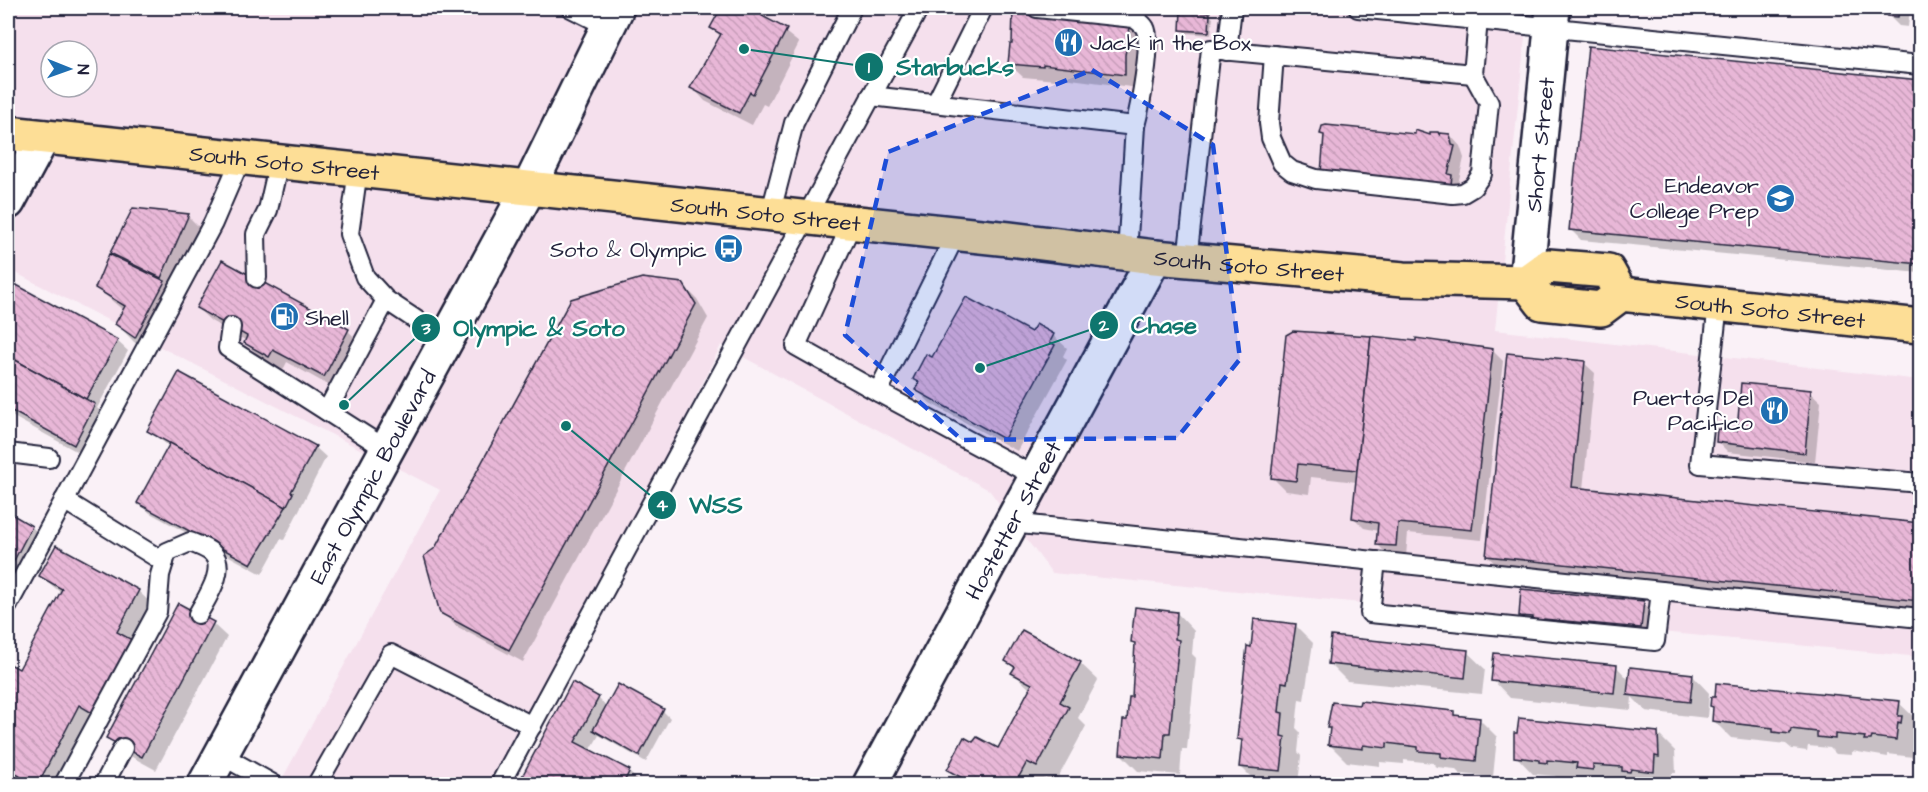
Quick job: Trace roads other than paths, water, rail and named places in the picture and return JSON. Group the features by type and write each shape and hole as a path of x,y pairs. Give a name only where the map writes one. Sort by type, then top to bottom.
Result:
{"main road":[{"name":"South Soto Street","path":"8,133 1187,260 1404,279 1526,282 1542,303 1601,309 1621,294 1920,326"}],"street":[{"name":"East Olympic Boulevard","path":"205,784 529,188 612,17"},
{"name":"Short Street","path":"1526,282 1552,17"},
{"path":"8,202 43,137"},
{"name":"Hostetter Street","path":"870,784 1036,477 1141,255"}],"lane":[{"path":"571,8 612,17"},
{"path":"770,214 794,123 852,8"},
{"path":"500,784 919,8"},
{"path":"936,104 983,8"},
{"path":"1037,8 1134,18 1144,26 1148,38 1136,126 1141,255"},
{"path":"1227,51 1232,8"},
{"path":"1358,8 1478,20 1552,17 1920,65"},
{"path":"1274,55 1269,123 1271,138 1282,163 1292,171 1316,179 1463,194 1473,188 1482,174 1489,103 1473,74 1478,20"},
{"path":"1187,260 1211,49 1473,74"},
{"path":"871,96 1136,126"},
{"path":"8,605 213,223 241,158"},
{"path":"257,278 256,234 268,210 279,162"},
{"path":"358,170 349,234 365,278 386,300 445,339"},
{"path":"852,223 796,346 1036,477"},
{"path":"878,392 957,234"},
{"path":"327,411 386,300"},
{"path":"1718,304 1700,464 1920,483"},
{"path":"231,327 228,348 386,449"},
{"path":"8,453 49,458"},
{"path":"64,500 164,562"},
{"path":"1011,523 1920,618"},
{"path":"64,784 157,612 159,575 167,552 190,542 212,552 217,561 214,586 198,614"},
{"path":"1376,561 1370,613 1655,641 1661,591"},
{"path":"317,784 391,654 532,726"},
{"path":"104,784 123,747"},
{"path":"221,755 273,784"}],"place":[{"name":"Jack in the Box","path":"1069,42"},
{"name":"Starbucks","path":"744,49"},
{"name":"Endeavor College Prep","path":"1780,198"},
{"name":"Soto & Olympic","path":"728,249"},
{"name":"Shell","path":"284,317"},
{"name":"Chase","path":"980,368"},
{"name":"Olympic & Soto","path":"344,405"},
{"name":"Puertos Del Pacifico","path":"1774,410"},
{"name":"WSS","path":"566,426"}]}
